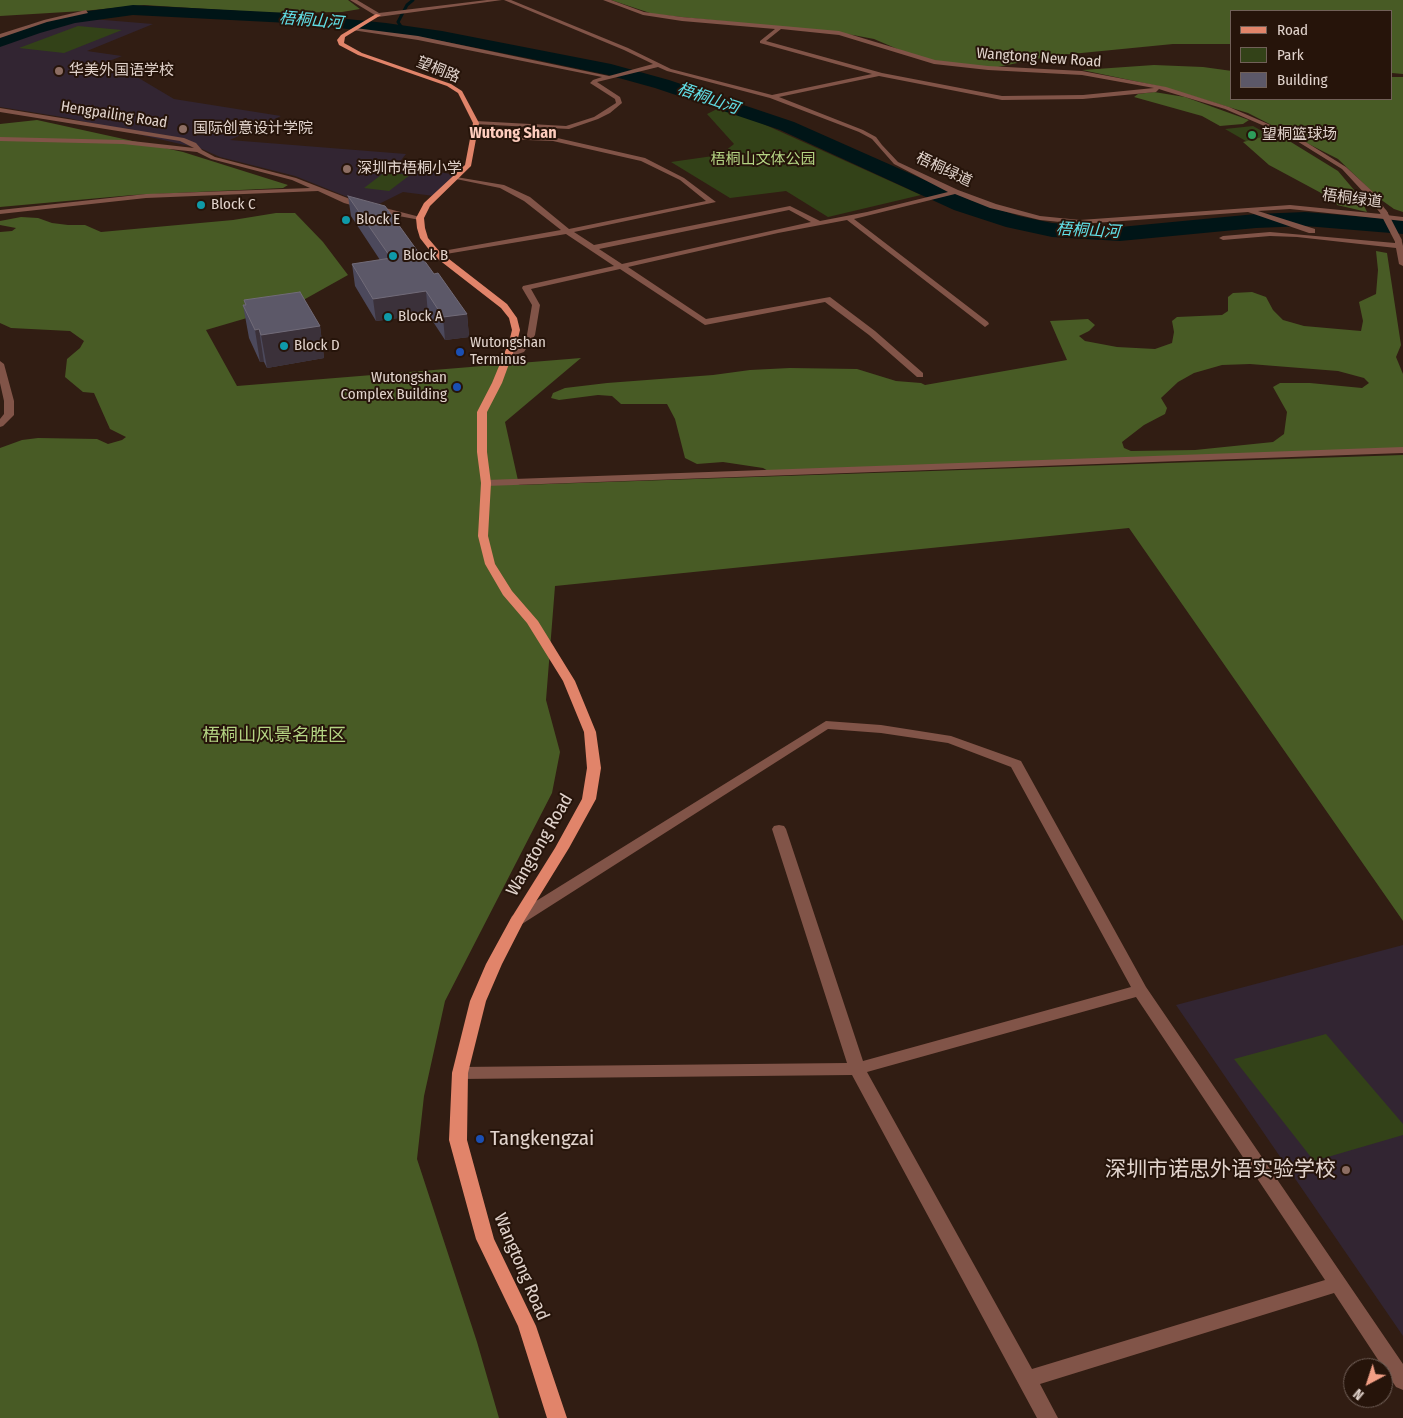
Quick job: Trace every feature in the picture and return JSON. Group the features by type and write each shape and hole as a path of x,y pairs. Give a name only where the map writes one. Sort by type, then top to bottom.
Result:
{"main road":[{"name":"望桐路","path":"378,15 343,36 340,40 341,44 360,54 449,85 460,92 476,123"},
{"path":"420,218 427,205 458,178 468,166 476,123"},
{"name":"Wangtong Road","path":"420,218 424,238 437,254 504,306 513,318 516,330 508,354 482,412 482,452 486,483 484,536 490,564 507,593 532,621 569,681 590,732 594,768 589,799 562,848 517,920 494,964 478,1001 460,1073 458,1140 485,1240 527,1326 557,1418"}],"street":[{"path":"353,0 378,15 500,0"},
{"name":"梧桐绿道","path":"506,0 626,49 669,70 772,98 861,131 874,138 879,146 896,162 952,193 1040,218 1068,222 1309,207 1403,219"},
{"name":"Wangtong New Road","path":"606,0 628,8 665,17 825,31 856,37 934,62 988,68 1082,73 1166,89 1227,108 1294,137 1344,168 1369,193 1384,213 1399,243 1403,264"},
{"path":"0,36 46,21 86,12"},
{"path":"781,27 762,42 881,75 1002,98 1114,95 1166,89"},
{"path":"355,30 418,38 611,76"},
{"path":"476,123 567,128 589,121 608,112 618,103 618,98 592,83 657,64"},
{"path":"772,98 881,75"},
{"name":"Hengpailing Road","path":"0,110 182,139 194,144 200,151 214,158 276,173 347,201 420,218"},
{"path":"437,254 568,232 712,202 682,179 656,164 642,159 553,140 473,136"},
{"path":"0,138 123,142 200,151"},
{"path":"458,178 502,186 527,199 591,248 705,322 827,299 872,333 920,375"},
{"path":"0,212 146,196 320,190"},
{"path":"508,354 521,350 531,334 536,305 526,288 620,266 849,218 952,193"},
{"path":"591,248 790,208 818,224"},
{"path":"1245,210 1336,238"},
{"path":"849,218 985,324"},
{"path":"1222,238 1270,234 1399,243"},
{"path":"0,364 9,401 9,414 0,424"},
{"path":"486,483 1403,450"},
{"path":"517,920 826,724 881,729 951,740 1016,764 1140,990 1403,1381"},
{"path":"778,829 856,1070 1048,1418"},
{"path":"460,1073 856,1070 1140,990"},
{"path":"1028,1379 1338,1284"}],"shaded area":[{"path":"92,19 153,24 87,51 122,56 99,65 137,77 174,99 281,116 230,140 406,154 398,164 455,175 434,196 403,192 379,204 345,196 295,176 220,157 202,149 68,118 0,107 0,46 67,22"},
{"name":"深圳市诺思外语实验学校","path":"1403,945 1403,1336 1176,1005"}],"green space":[{"path":"0,0 348,0 360,9 342,12 270,13 144,5 0,16"},
{"path":"611,0 1403,0 1403,74 1393,73 1393,10 1230,10 1230,44 1173,44 1051,56 993,68 921,59 874,39 853,35 653,14"},
{"path":"78,26 122,30 64,53 19,48"},
{"path":"1154,65 1203,67 1230,71 1230,100 1393,100 1393,77 1403,77 1403,212 1394,209 1380,199 1338,159 1248,113 1163,87 1082,70"},
{"path":"1154,92 1185,97 1249,120 1243,124 1220,126 1202,116 1134,97 1138,94"},
{"name":"梧桐山文体公园","path":"719,108 739,113 921,195 828,217 786,191 730,198 671,162 720,155 734,144 707,114"},
{"path":"37,120 183,152 288,185 283,188 133,195 0,207 0,124"},
{"name":"望桐篮球场","path":"1253,126 1280,141 1251,144 1225,129"},
{"path":"1270,135 1286,139 1338,171 1360,197 1367,212 1337,205 1336,201 1269,165 1243,142"},
{"path":"385,172 410,175 389,191 364,188"},
{"name":"梧桐山风景名胜区","path":"276,213 295,213 323,242 348,275 298,303 206,330 237,386 581,358 505,422 519,485 1403,455 1403,921 1129,528 555,586 546,700 560,752 552,793 445,1001 424,1096 417,1159 477,1342 499,1418 0,1418 0,448 22,440 38,438 97,439 108,444 126,437 110,429 94,393 83,392 65,377 67,359 80,348 84,341 70,331 11,328 0,323 0,232 12,231 16,228 0,225 0,221 21,217 38,218 52,223 85,225 101,232 233,220"},
{"path":"1376,251 1387,253 1401,345 1396,357 1403,374 1403,448 770,472 763,468 723,462 697,464 685,458 675,419 667,404 621,404 612,396 598,395 559,400 551,398 553,393 565,388 750,370 790,368 857,369 896,381 925,385 1067,360 1050,321 1088,319 1095,325 1089,331 1079,336 1085,341 1117,347 1155,349 1172,343 1174,332 1172,321 1177,317 1222,315 1228,311 1228,297 1233,293 1252,292 1266,297 1273,310 1283,320 1304,326 1361,331 1363,321 1359,302 1376,294 1378,270","holes":["1250,364 1338,371 1364,378 1369,383 1362,388 1310,383 1280,383 1273,387 1287,412 1284,434 1273,442 1195,450 1131,451 1124,448 1122,442 1144,425 1165,414 1167,408 1161,398 1178,382 1194,373 1222,365"]},
{"path":"1326,1034 1403,1124 1403,1135 1314,1161 1234,1059"}],"building":[{"path":"348,196 385,206 434,274 438,273 467,314 443,317 426,291 373,299 352,264 391,258"},
{"path":"300,292 320,326 261,335 259,329 255,330 243,305 246,305 244,300"}],"waterway":[{"path":"413,0 407,5 398,22 403,29 414,32"},
{"name":"梧桐山河","path":"0,42 34,29 74,18 133,10 289,18 386,28 442,36 611,70 662,84 787,126 962,205 1014,222 1052,230 1120,234 1256,221 1305,219 1403,227"}],"place":[{"name":"华美外国语学校","path":"59,71"},
{"name":"国际创意设计学院","path":"183,129"},
{"name":"望桐篮球场","path":"1252,135"},
{"name":"深圳市梧桐小学","path":"347,169"},
{"name":"Block C","path":"201,205"},
{"name":"Block E","path":"346,220"},
{"name":"Block B","path":"393,256"},
{"name":"Block A","path":"388,317"},
{"name":"Block D","path":"284,346"},
{"name":"Wutongshan Terminus","path":"460,352"},
{"name":"Wutongshan Complex Building","path":"457,387"},
{"name":"Tangkengzai","path":"480,1139"},
{"name":"深圳市诺思外语实验学校","path":"1346,1170"}],"district":[{"name":"Wutong Shan","path":"513,134"}]}
